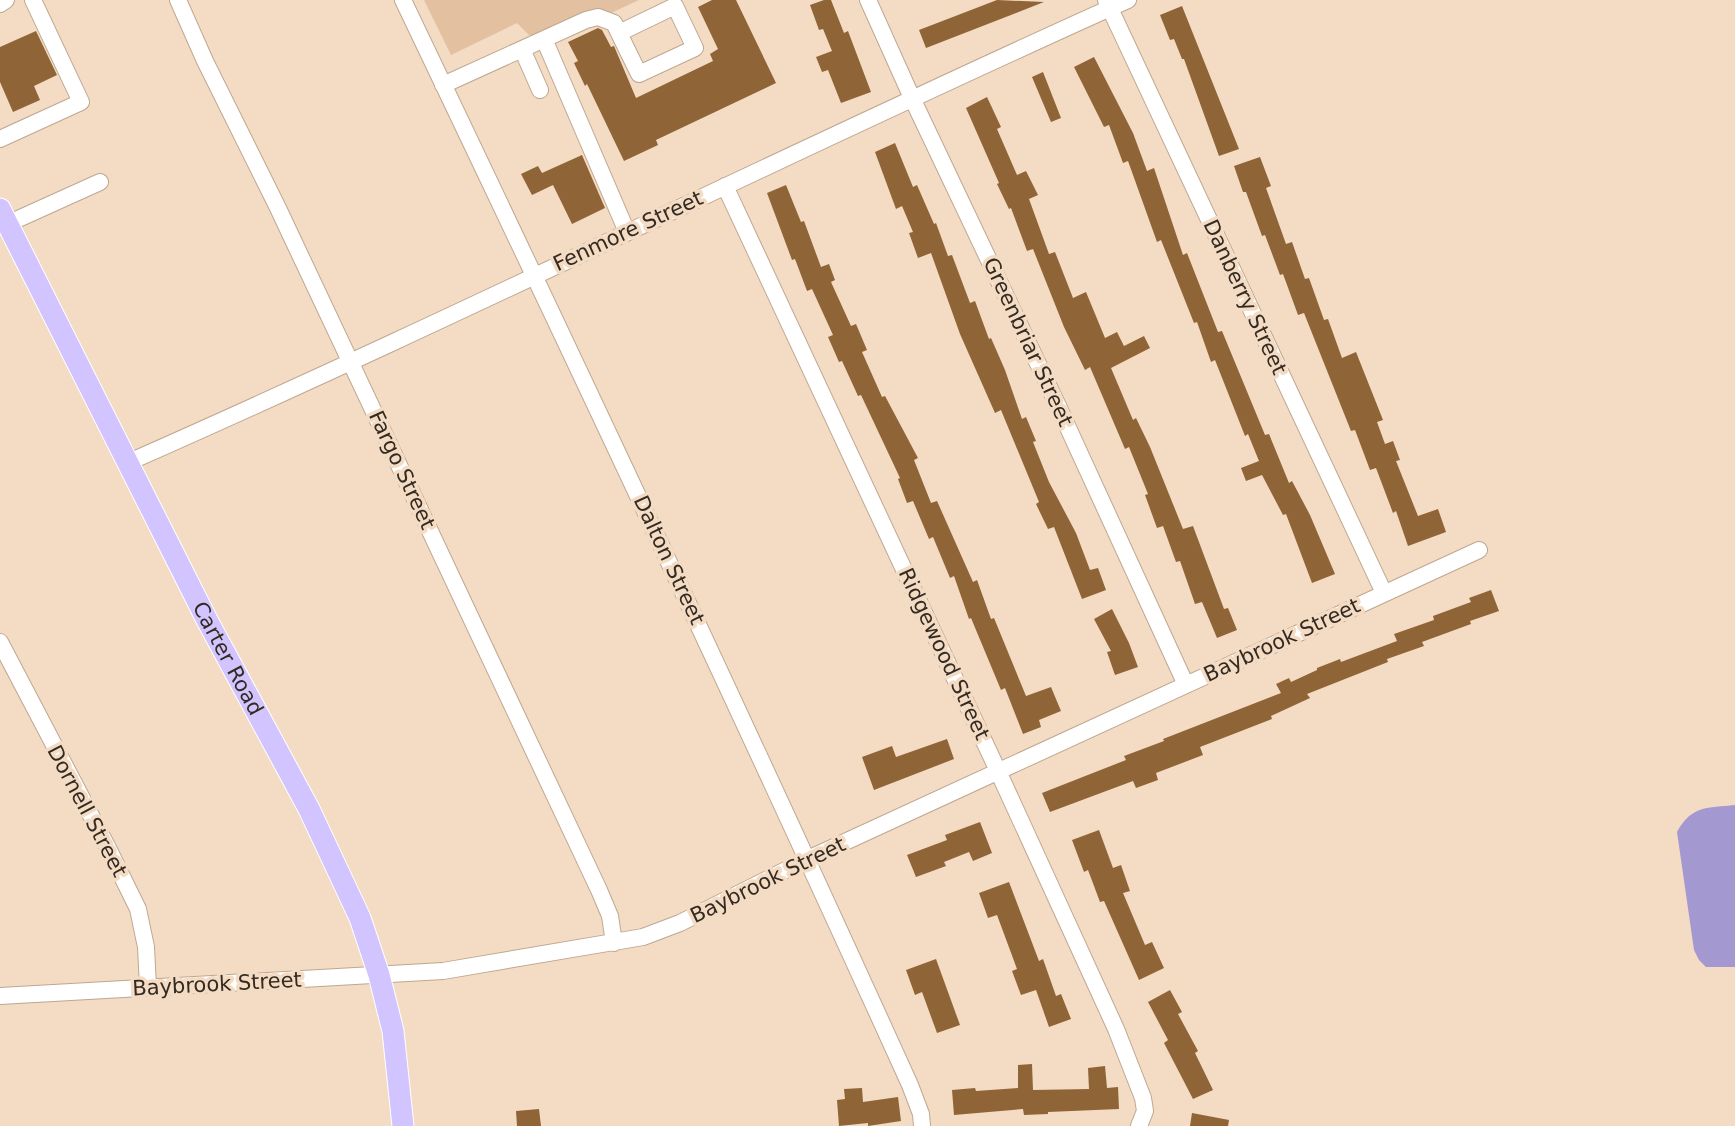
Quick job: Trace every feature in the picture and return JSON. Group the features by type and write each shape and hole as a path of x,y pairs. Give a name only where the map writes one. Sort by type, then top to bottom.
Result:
{"main road":[{"name":"Carter Road","path":"4,217 207,620 309,809 360,918 379,975 393,1031 403,1126"}],"street":[{"path":"0,4 6,0"},
{"path":"0,139 81,102 33,0"},
{"name":"Fargo Street","path":"178,0 599,890 610,916 614,943"},
{"name":"Dalton Street","path":"403,0 808,859 910,1085 921,1114 922,1126"},
{"name":"Greenbriar Street","path":"868,0 1186,685"},
{"name":"Fenmore Street","path":"129,462 277,397 1108,4 1128,0"},
{"name":"Danberry Street","path":"1108,4 1384,593"},
{"path":"443,85 598,17 614,23 639,74 695,48 675,6 619,33"},
{"path":"544,39 627,232"},
{"path":"522,49 539,87 560,75"},
{"path":"4,217 100,182"},
{"name":"Ridgewood Street","path":"725,186 999,771 1116,1029 1138,1083 1145,1111 1139,1126"},
{"name":"Baybrook Street","path":"0,996 443,971 643,937 680,923 808,859 1479,550"},
{"name":"Dornell Street","path":"0,642 138,909 146,947 148,987"}],"shaded area":[{"path":"424,0 639,0 611,13 533,36 517,23 451,55"},
{"path":"1735,805 1735,967 1706,967 1694,950 1677,832 1695,812"}],"building":[{"path":"712,0 736,0 776,83 656,140 658,145 624,161 574,63 578,61 568,42 598,28 602,30 611,47 614,46 636,98 713,61 710,54 718,49 698,7"},
{"path":"831,0 844,33 848,31 871,92 841,103 828,70 822,72 816,57 832,51 823,29 819,30 810,5"},
{"path":"997,0 1044,2 926,48 919,30"},
{"path":"1182,6 1239,149 1219,156 1184,59 1174,39 1170,40 1160,15"},
{"path":"36,31 57,75 34,86 40,100 13,112 0,82 0,47"},
{"path":"1094,57 1133,133 1147,171 1154,168 1183,255 1187,253 1218,332 1222,331 1265,435 1269,434 1289,483 1292,481 1310,515 1335,574 1312,583 1286,514 1283,515 1262,475 1246,481 1241,468 1259,461 1248,434 1245,436 1215,360 1211,362 1197,322 1194,323 1161,240 1157,242 1128,161 1123,163 1109,125 1104,127 1074,67"},
{"path":"1043,72 1061,118 1051,122 1032,77"},
{"path":"987,97 1001,127 997,129 1017,175 1026,171 1038,195 1029,199 1049,254 1055,252 1073,298 1086,292 1105,338 1117,332 1124,346 1144,336 1150,348 1111,368 1133,420 1136,418 1150,447 1183,529 1193,526 1224,609 1228,608 1237,630 1217,638 1202,602 1195,604 1180,561 1176,562 1163,526 1157,528 1145,495 1148,494 1129,447 1125,449 1090,367 1085,370 1064,327 1033,249 1027,251 1011,208 1009,209 997,184 999,183 966,108"},
{"path":"895,143 913,187 917,185 934,224 936,223 948,256 952,255 970,303 975,301 989,339 991,338 1005,370 1022,419 1026,417 1049,482 1076,533 1090,570 1098,568 1106,590 1082,599 1054,527 1048,529 1036,504 1039,502 1001,410 995,413 960,334 931,253 918,258 909,233 913,232 902,206 896,209 875,152"},
{"path":"582,155 605,208 572,224 553,185 532,195 521,174 538,166 542,173"},
{"path":"1260,157 1271,186 1266,188 1286,244 1292,242 1305,279 1309,278 1324,320 1328,319 1342,358 1356,352 1383,420 1377,422 1385,444 1393,441 1400,460 1396,461 1418,516 1438,509 1446,532 1408,546 1396,511 1393,513 1376,468 1370,470 1355,430 1351,431 1304,313 1298,315 1283,274 1280,275 1246,192 1243,192 1234,166"},
{"path":"786,185 801,222 804,221 821,267 829,264 835,280 831,282 851,326 856,324 867,350 862,352 882,397 885,396 918,458 914,460 931,503 937,501 973,582 977,580 991,619 994,618 1026,696 1051,687 1061,711 1039,720 1041,727 1023,734 1005,688 1001,690 971,618 969,619 954,576 950,578 933,537 929,539 913,501 907,503 898,479 900,478 861,395 858,396 842,361 839,362 828,337 833,335 812,289 807,291 795,259 792,260 767,193"},
{"path":"1491,590 1499,611 1422,642 1424,646 1387,659 1388,662 1307,694 1310,698 1271,716 1272,719 1200,747 1203,755 1156,773 1158,780 1136,788 1133,781 1050,812 1042,793 1126,760 1124,756 1164,741 1163,739 1281,693 1276,684 1289,678 1291,682 1340,659 1341,662 1397,641 1394,634 1434,620 1433,616 1471,602 1469,598"},
{"path":"1112,609 1138,667 1115,675 1107,652 1111,651 1094,619"},
{"path":"947,739 954,759 874,790 862,757 892,746 896,757"},
{"path":"980,822 992,853 973,861 969,852 944,862 946,866 916,877 907,855 947,840 945,835"},
{"path":"1099,830 1113,868 1121,865 1130,891 1123,893 1145,945 1152,942 1164,968 1139,980 1104,901 1100,902 1088,870 1084,872 1072,840"},
{"path":"1009,882 1039,961 1043,959 1056,996 1061,994 1071,1019 1049,1027 1036,990 1021,995 1012,971 1017,969 997,915 988,918 979,893"},
{"path":"936,959 960,1025 937,1033 922,992 915,995 906,970"},
{"path":"1170,990 1182,1012 1178,1014 1198,1051 1195,1053 1213,1090 1193,1099 1164,1043 1168,1040 1148,1002"},
{"path":"1032,1064 1033,1090 1089,1089 1088,1068 1105,1066 1107,1088 1118,1087 1119,1109 1024,1115 1023,1109 954,1115 952,1090 1018,1088 1018,1065"},
{"path":"862,1088 863,1102 898,1097 901,1121 868,1126 868,1123 839,1126 837,1100 845,1099 844,1089"},
{"path":"539,1109 541,1126 517,1126 516,1111"},
{"path":"1192,1113 1229,1120 1228,1126 1190,1126"}]}
